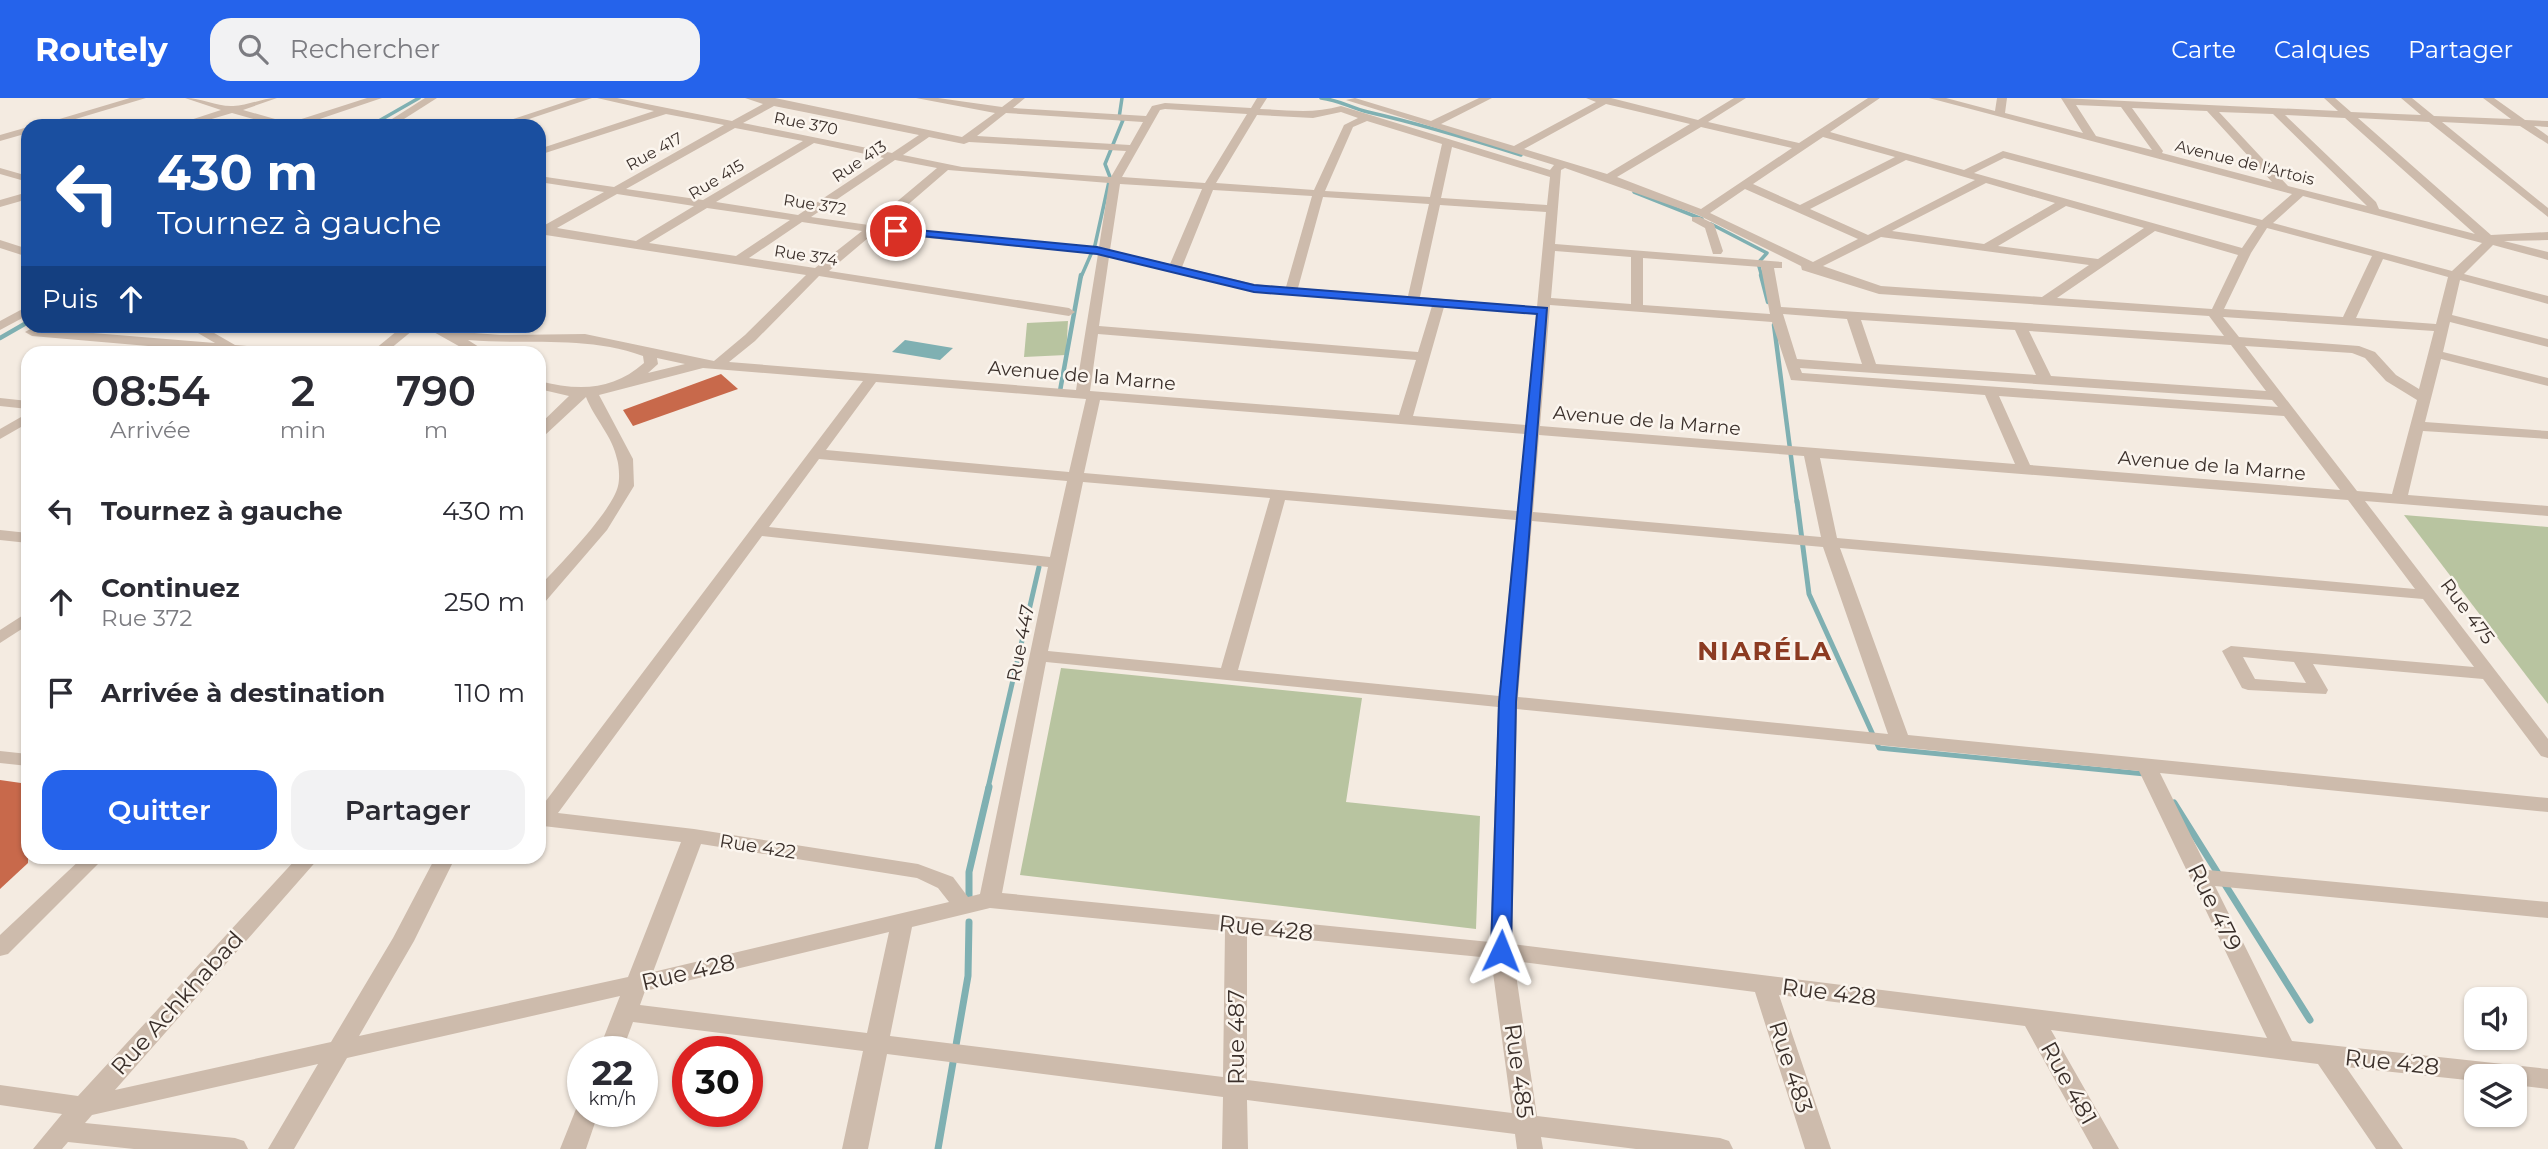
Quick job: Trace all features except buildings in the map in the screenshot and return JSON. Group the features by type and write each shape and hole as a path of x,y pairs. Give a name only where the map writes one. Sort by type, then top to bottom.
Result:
{"street":[{"path":"66,119 141,98"},
{"path":"190,98 264,119"},
{"path":"201,119 272,98"},
{"path":"311,119 377,98"},
{"path":"398,119 432,98"},
{"path":"520,119 587,98"},
{"name":"Rue 370","path":"602,98 962,170 1553,209"},
{"path":"750,98 776,100 964,141 967,139 1132,148"},
{"path":"920,98 1003,111 1148,119 1156,108 1165,106 1313,115 1329,114 1342,104 1360,101 1516,149 1560,168"},
{"path":"967,139 1020,98"},
{"path":"1175,268 1209,186 1262,98"},
{"path":"1433,124 1487,98"},
{"path":"1591,98 1801,147"},
{"path":"1608,178 1741,98"},
{"path":"1702,213 1875,98"},
{"name":"Avenue de l'Artois","path":"1934,98 2492,239 2548,256"},
{"path":"2000,115 2002,98"},
{"path":"2201,98 2284,188"},
{"path":"2329,98 2492,239"},
{"path":"2406,98 2548,214"},
{"path":"2488,98 2548,141"},
{"name":"Rue 417","path":"546,227 776,100"},
{"path":"1516,149 1607,100"},
{"path":"2067,100 2548,124"},
{"path":"2067,100 2092,139"},
{"path":"1342,104 1367,118 1448,142 1608,178 1702,213 1717,225"},
{"path":"2124,104 2158,150 2150,154"},
{"path":"546,150 666,111"},
{"path":"2276,111 2372,204 2374,211"},
{"path":"1291,291 1319,192 1349,125 1367,118"},
{"name":"Rue 447","path":"990,900 1057,563 1077,477 1088,395 1096,250 1115,180 1148,119"},
{"path":"0,138 21,132"},
{"path":"1821,133 2245,253"},
{"name":"Rue 413","path":"738,260 927,134"},
{"name":"Rue 415","path":"637,245 812,140"},
{"path":"1009,152 1017,142"},
{"path":"1413,301 1448,142"},
{"path":"1964,174 2003,154 2548,300"},
{"path":"1801,209 1904,157"},
{"path":"992,172 1001,162"},
{"path":"716,365 762,340 824,272 870,229 945,167"},
{"name":"Rue 485","path":"1528,1137 1501,951 1508,702 1549,247 1560,168"},
{"path":"0,171 21,177"},
{"path":"13,174 21,172"},
{"name":"Rue 372","path":"546,180 870,229 1096,250 1254,288 1439,303 1853,316 2363,351 2391,378 2424,398"},
{"path":"1549,247 1813,267 1984,180"},
{"path":"1745,184 1801,209 1874,236 2100,263"},
{"path":"2215,314 2245,253 2263,225 2301,192"},
{"path":"0,204 21,197"},
{"path":"1985,248 2064,202"},
{"path":"1679,211 1813,267 1879,290 2347,323 2443,323 2548,344"},
{"path":"1717,225 1717,251"},
{"path":"2043,302 2152,227"},
{"name":"Rue 374","path":"546,231 1069,312"},
{"path":"2399,499 2455,275 2492,239 2548,236"},
{"path":"0,244 21,251"},
{"path":"1637,254 1637,308"},
{"path":"2347,323 2378,256"},
{"path":"1767,264 1777,314 1796,377 2290,411"},
{"path":"1879,290 1886,319"},
{"path":"1984,298 2002,327"},
{"path":"1405,420 1439,303"},
{"path":"2095,306 2107,335"},
{"path":"1,325 21,314"},
{"name":"Rue 475","path":"2215,314 2548,752"},
{"path":"1853,316 1870,368"},
{"path":"1091,329 1424,357"},
{"path":"2021,329 2046,381"},
{"path":"45,333 210,346"},
{"path":"206,333 231,346"},
{"path":"385,346 402,333"},
{"path":"445,333 470,346"},
{"name":"Avenue de la Marne","path":"450,335 500,339 568,337 716,365 2548,511"},
{"path":"540,346 568,337"},
{"path":"632,382 651,364 649,354 642,349"},
{"path":"2435,354 2548,382"},
{"path":"1793,363 2279,396"},
{"name":"Avenue de la Marne","path":"585,394 716,365"},
{"path":"546,812 872,378"},
{"path":"546,387 560,392 585,394 618,441 625,459 626,486 601,527 546,590"},
{"path":"1990,391 2025,470"},
{"path":"546,427 585,394"},
{"path":"0,402 21,404"},
{"path":"0,435 21,422"},
{"path":"2417,426 2548,435"},
{"path":"1811,452 1830,543 1900,741"},
{"path":"815,453 2430,595"},
{"path":"1228,674 1279,494"},
{"path":"758,531 1057,563"},
{"path":"0,535 21,537"},
{"path":"0,638 21,622"},
{"path":"1040,656 2548,805"},
{"path":"2300,657 2489,674"},
{"path":"0,757 21,759"},
{"name":"Rue 479","path":"2146,765 2284,1049"},
{"name":"Rue 422","path":"546,820 694,836 918,871 942,879 952,887 961,906"},
{"path":"616,1036 694,836"},
{"path":"0,948 88,864"},
{"name":"Rue Achkhabad","path":"54,1140 81,1107 304,864"},
{"path":"281,1149 403,941 442,864"},
{"path":"2201,877 2548,910"},
{"name":"Rue 428","path":"0,1095 81,1107 637,984 990,900 1501,951 2325,1055 2548,1079"},
{"path":"855,1149 902,922"},
{"name":"Rue 487","path":"1235,1149 1236,925"},
{"name":"Rue 483","path":"1764,985 1818,1149"},
{"path":"626,1012 1235,1089 1528,1137 1720,1149"},
{"name":"Rue 481","path":"2032,1017 2106,1149"},
{"path":"2325,1055 2390,1149"},
{"path":"573,1149 581,1127"},
{"path":"54,1140 234,1149"}],"green space":[{"path":"1068,321 1066,355 1024,357 1027,323"},
{"path":"2404,515 2548,527 2548,704"},
{"path":"1061,668 1362,698 1346,802 1480,816 1476,929 1020,875"}],"water":[{"path":"905,340 953,348 940,360 892,352"}],"waterway":[{"path":"382,119 419,98"},
{"path":"1081,277 1095,245 1110,177 1105,164 1123,120 1119,118 1122,98"},
{"path":"1321,98 1521,155"},
{"path":"1634,192 1702,219"},
{"path":"1711,224 1767,253 1758,263 1762,277"},
{"path":"1060,391 1081,275"},
{"path":"1761,275 1768,302"},
{"path":"1774,325 1797,503"},
{"path":"0,338 21,326"},
{"path":"1797,501 1809,594 1879,748 2145,774"},
{"path":"988,788 1039,567"},
{"path":"969,896 969,872 989,787"},
{"path":"2174,803 2219,875"},
{"path":"2224,883 2310,1020"},
{"path":"938,1149 968,976 969,922"}],"district":[{"name":"NIARÉLA","path":"1765,651"}],"route":[{"path":"896,231 1110,252 1254,288 1543,311 1508,702 1501,951"}]}
